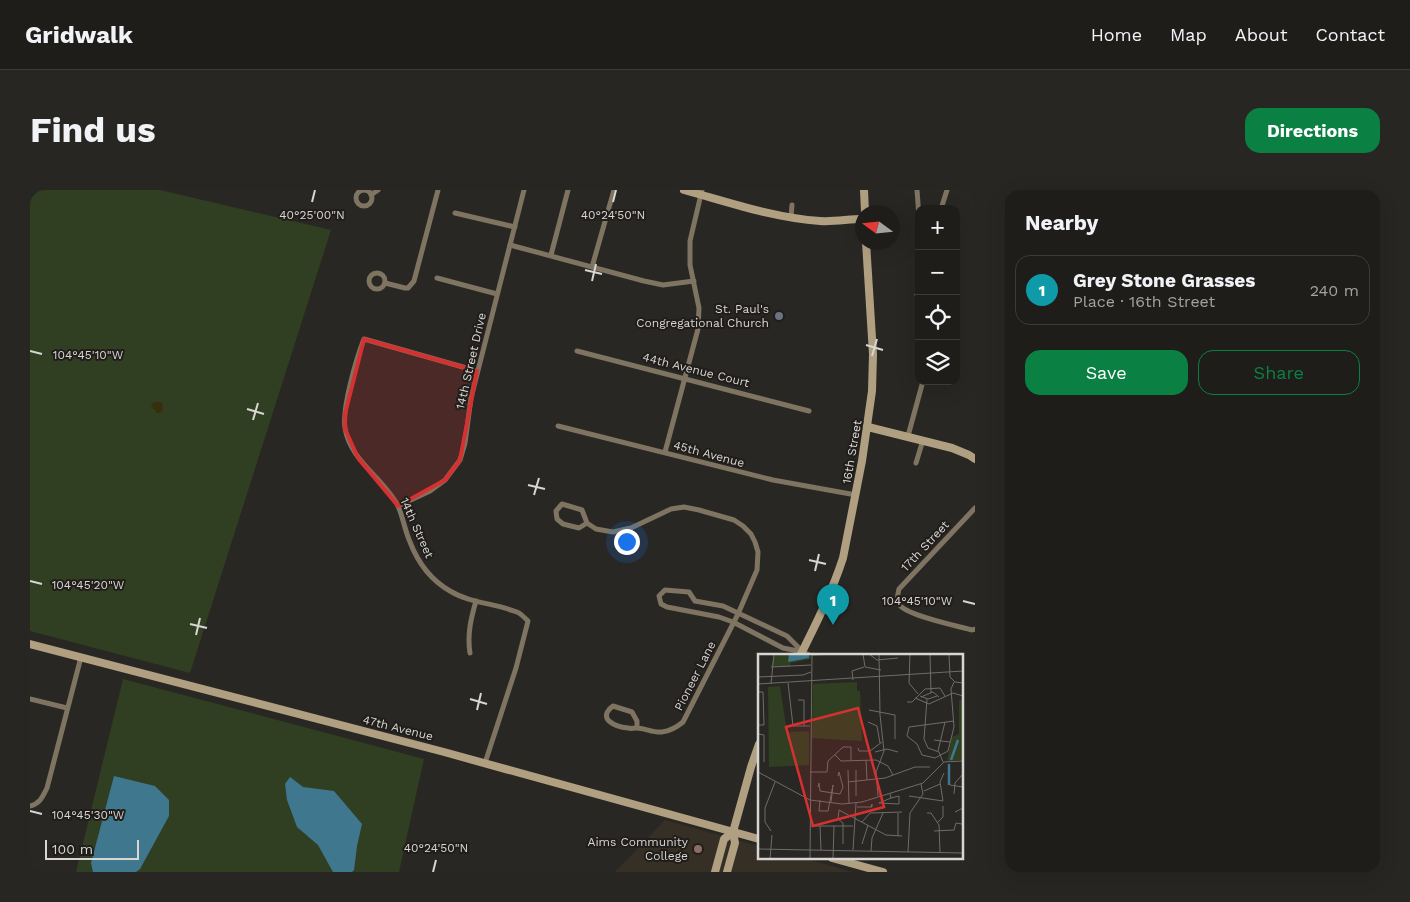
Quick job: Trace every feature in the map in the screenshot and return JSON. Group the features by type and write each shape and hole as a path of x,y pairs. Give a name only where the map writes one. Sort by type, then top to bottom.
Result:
{"main road":[{"path":"684,190 701,192 790,217 822,221 855,219"},
{"path":"864,190 865,205"},
{"name":"16th Street","path":"802,654 837,578 843,558 868,427 873,375 866,250"},
{"path":"868,427 952,448 969,454 975,459"},
{"name":"47th Avenue","path":"30,644 485,763 758,839"},
{"path":"727,872 735,843 733,832 750,767 758,747"},
{"path":"715,872 724,839 733,832"},
{"path":"839,860 883,872"}],"street":[{"path":"371,195 378,190"},
{"path":"384,283 408,288 414,282 438,190"},
{"name":"14th Street Drive","path":"398,506 430,491 445,480 460,460 465,443 471,398 524,190"},
{"path":"551,255 568,190"},
{"path":"592,267 614,190"},
{"path":"917,190 918,205"},
{"path":"942,205 947,190"},
{"path":"665,452 698,329 700,315 690,265 690,241 701,192"},
{"path":"790,217 792,206"},
{"path":"455,213 515,227"},
{"path":"510,244 663,285 694,281"},
{"path":"437,278 497,294"},
{"name":"14th Street","path":"478,371 364,339 345,414 345,429 350,444 358,458 383,484 398,506 410,542 422,566 431,576 451,592 519,613 528,621 516,668 485,763"},
{"name":"44th Avenue Court","path":"577,350 809,412"},
{"path":"908,436 921,385"},
{"name":"45th Avenue","path":"558,426 773,480 856,496"},
{"path":"916,463 923,440"},
{"path":"562,504 582,510 587,523 579,528 562,524 557,519 556,511 562,504"},
{"name":"Pioneer Lane","path":"587,523 605,532 622,531 671,509 684,507 734,520 744,526 751,534 758,552 757,570 738,614 683,722 663,732 652,732 637,728 629,729 612,724 607,720 608,710 613,706 632,712 637,721 637,728"},
{"name":"17th Street","path":"975,508 899,589 897,597 899,605 909,612 972,630 975,629"},
{"path":"693,612 695,601 689,592 665,590 659,596 661,604 667,607 693,612 719,616 783,648 802,654"},
{"path":"470,653 468,645 470,623 476,601"},
{"path":"695,601 723,606 787,636 802,654"},
{"path":"30,806 36,805 47,788 81,657"},
{"path":"30,699 68,708"}],"highlighted area":[{"path":"364,339 477,371 460,460 445,480 398,506 358,458 345,429 345,414"}],"shaded area":[{"name":"Aims Community College","path":"665,820 758,846 758,860 811,860 853,872 615,872"}],"green space":[{"path":"30,190 160,190 331,230 190,673 30,631"},
{"path":"123,679 424,759 399,872 76,872"}],"sand":[{"path":"154,402 162,403 163,409 160,413 157,413 151,406"}],"water":[{"path":"114,776 155,786 169,800 169,816 140,869 136,872 93,872 91,863"},
{"path":"290,777 303,787 334,791 362,824 354,870 352,872 333,872 318,845 297,827 287,800 285,784"}],"place":[{"name":"St. Paul's Congregational Church","path":"779,316"},
{"name":"Grey Stone Grasses","path":"833,625"},
{"name":"Aims Community College","path":"698,849"}]}
